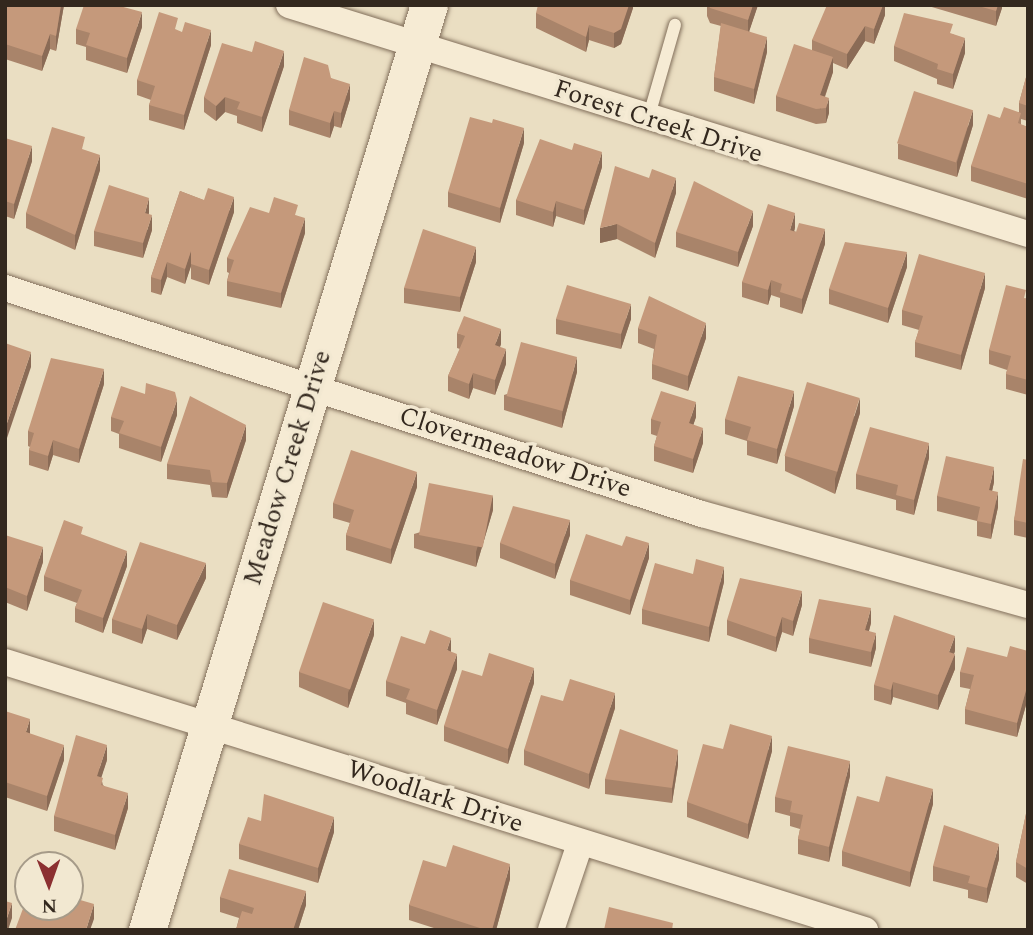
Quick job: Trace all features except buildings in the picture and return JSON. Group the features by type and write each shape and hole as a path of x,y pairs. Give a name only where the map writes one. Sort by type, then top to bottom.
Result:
{"street":[{"name":"Forest Creek Drive","path":"289,5 648,119 1028,234"},
{"name":"Meadow Creek Drive","path":"147,930 429,5"},
{"name":"Clovermeadow Drive","path":"5,288 702,514 1028,606"},
{"name":"Woodlark Drive","path":"5,662 580,844 865,930"},
{"path":"551,930 580,844"}],"lane":[{"path":"648,119 675,25"}]}
